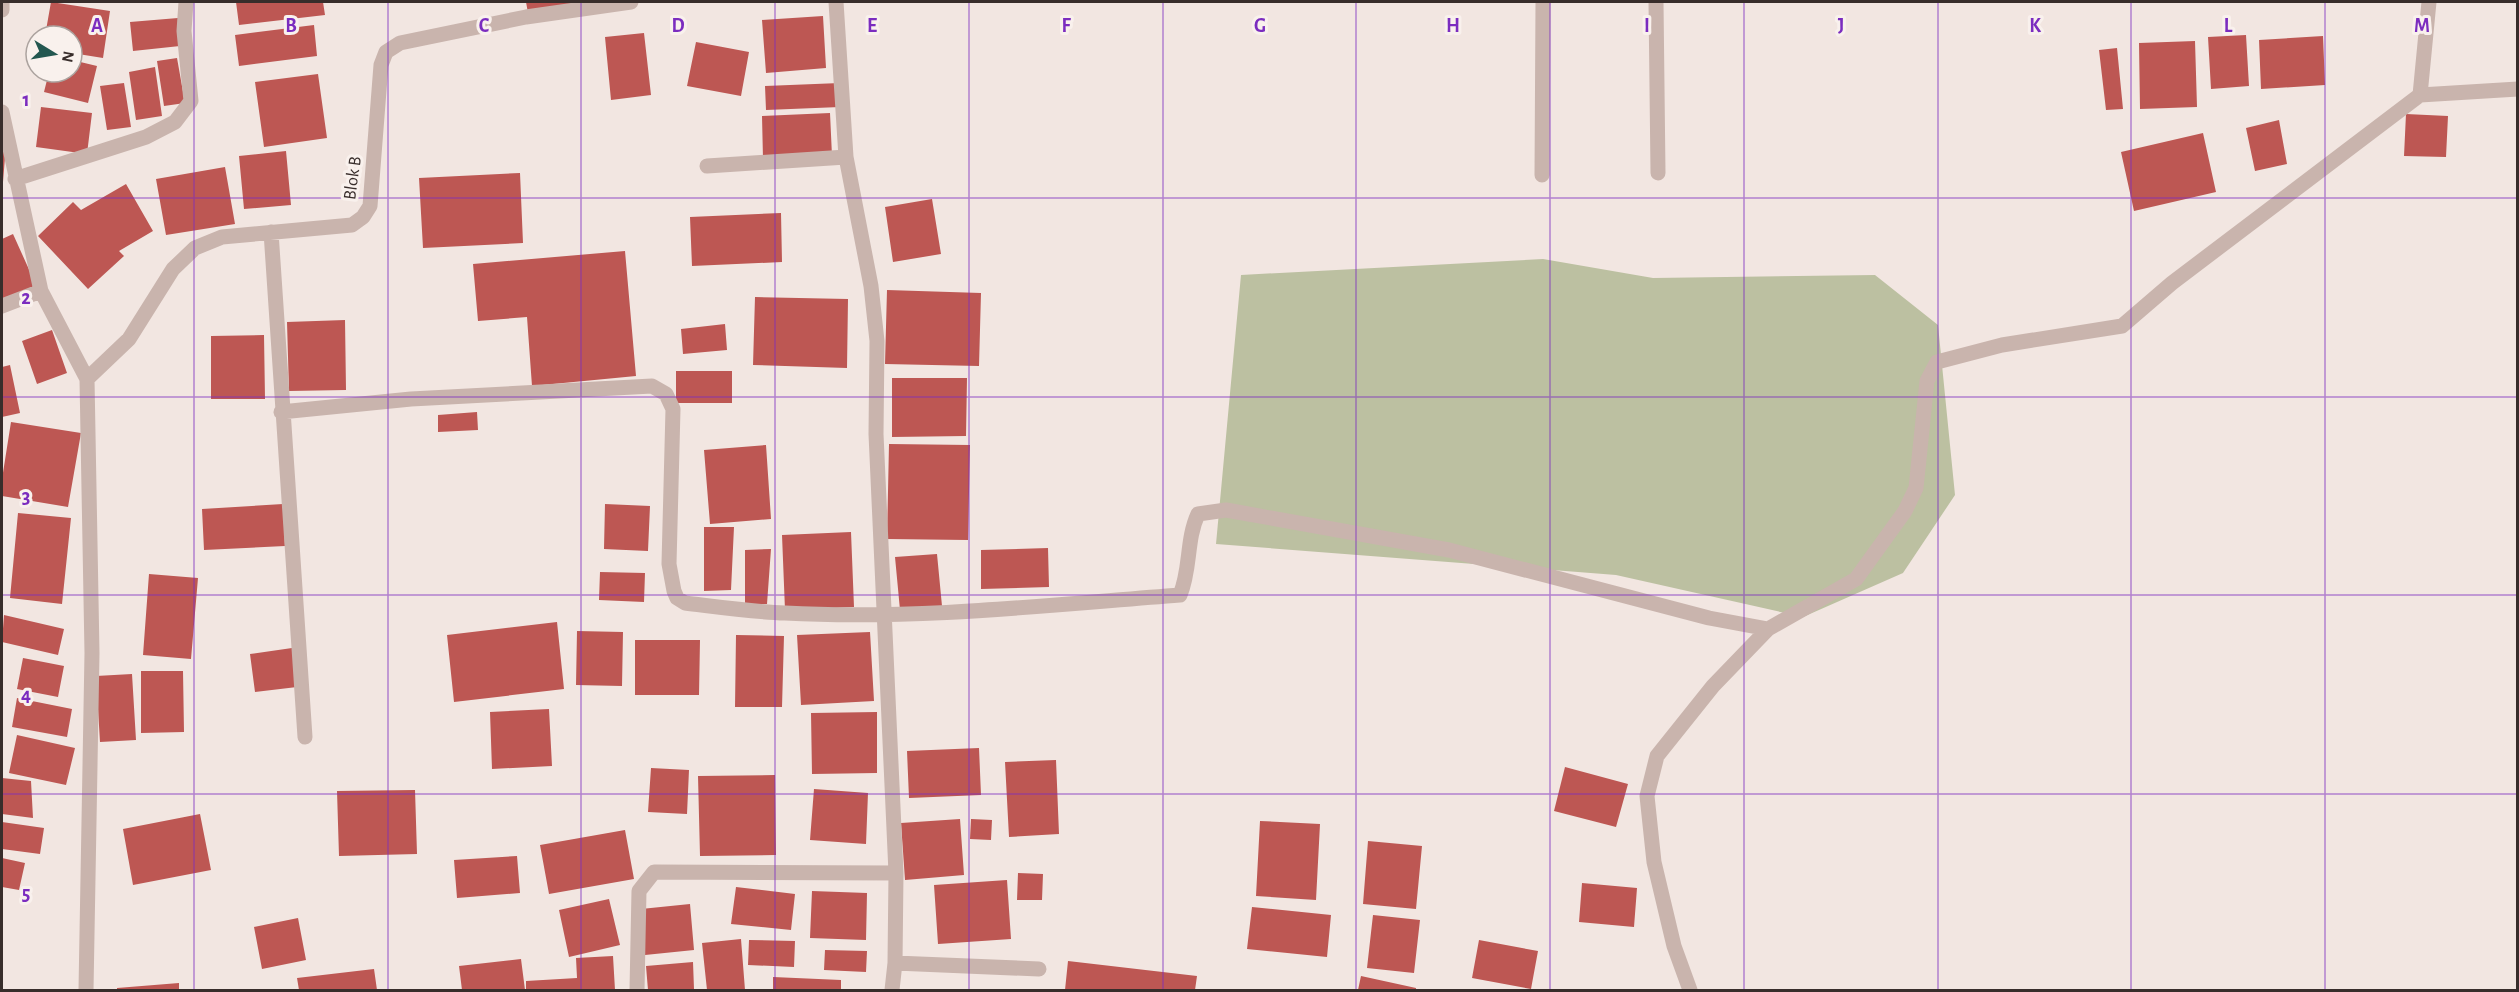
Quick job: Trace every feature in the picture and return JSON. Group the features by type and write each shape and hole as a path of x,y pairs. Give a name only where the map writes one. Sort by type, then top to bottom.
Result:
{"street":[{"path":"2,2 2,10"},
{"path":"15,179 146,136 175,122 191,101 184,31 186,2"},
{"name":"Blok B","path":"87,379 129,339 173,269 195,248 222,237 352,225 363,217 370,206 381,65 386,52 400,43 526,17 631,2"},
{"path":"836,2 846,157 871,286 877,341 876,434 896,873 896,963 892,990"},
{"path":"1542,175 1543,2"},
{"path":"1656,2 1658,173"},
{"path":"2420,95 2429,2"},
{"path":"1690,990 1674,946 1654,862 1647,796 1657,756 1713,686 1768,629 1856,579 1905,511 1916,488 1927,381 1937,362 2002,345 2122,326 2172,283 2420,95 2517,89"},
{"path":"2,112 40,291 87,379 92,653 87,990"},
{"path":"707,166 846,157"},
{"path":"271,232 281,412 305,737"},
{"path":"2,306 40,291"},
{"path":"281,412 411,399 652,386 666,394 673,409 669,564 677,598 685,603 784,614 883,614 1068,605 1180,595 1185,584 1191,528 1198,514 1226,510 1449,550 1709,618 1768,629"},
{"path":"637,990 639,891 654,872 896,873"},
{"path":"896,963 1039,969"}],"green space":[{"path":"1543,259 1653,278 1875,275 1938,325 1955,495 1903,573 1803,617 1616,575 1216,544 1241,275"}],"building":[{"path":"51,2 110,11 103,58 84,55 84,24 47,24"},
{"path":"236,2 323,2 325,15 239,25"},
{"path":"526,2 595,2 528,13"},
{"path":"823,16 826,68 766,73 762,20"},
{"path":"178,18 180,46 133,51 130,22"},
{"path":"314,25 317,56 239,66 235,35"},
{"path":"644,33 651,95 611,100 605,37"},
{"path":"2246,35 2249,86 2211,89 2208,37"},
{"path":"2323,36 2325,85 2261,89 2259,40"},
{"path":"2195,41 2197,107 2140,109 2139,43"},
{"path":"696,42 749,52 741,96 687,86"},
{"path":"2117,48 2123,109 2106,110 2099,50"},
{"path":"177,58 185,103 164,106 157,61"},
{"path":"84,63 97,66 88,103 44,92 46,84 84,84"},
{"path":"155,67 162,116 136,120 129,72"},
{"path":"318,74 327,138 264,147 255,82"},
{"path":"124,83 131,127 107,130 100,86"},
{"path":"840,83 840,107 766,110 765,86"},
{"path":"41,107 92,113 87,154 36,147"},
{"path":"830,113 832,156 763,159 762,116"},
{"path":"2406,114 2448,116 2446,157 2404,156"},
{"path":"2279,120 2287,164 2255,171 2246,128"},
{"path":"2203,133 2216,192 2134,211 2121,152"},
{"path":"2,145 6,145 3,182 2,182"},
{"path":"286,151 291,205 244,209 239,156"},
{"path":"225,167 235,224 166,235 156,179"},
{"path":"520,173 523,243 423,248 419,178"},
{"path":"126,184 153,231 119,251 124,256 88,289 38,236 73,202 81,210"},
{"path":"932,199 941,254 893,262 885,207"},
{"path":"781,213 782,262 692,266 690,217"},
{"path":"13,234 36,285 2,301 2,239"},
{"path":"625,251 636,376 532,386 527,317 478,321 473,264"},
{"path":"887,290 981,293 979,366 885,364"},
{"path":"755,297 848,299 847,368 753,365"},
{"path":"345,320 346,390 289,391 287,322"},
{"path":"725,324 727,350 683,354 681,329"},
{"path":"52,330 67,373 37,384 22,341"},
{"path":"264,335 265,399 211,399 211,336"},
{"path":"10,365 20,413 2,417 2,367"},
{"path":"676,371 732,371 732,403 676,403"},
{"path":"892,378 967,378 966,436 892,437"},
{"path":"477,412 478,430 438,432 438,415"},
{"path":"11,422 81,433 68,507 2,496 2,479"},
{"path":"889,444 970,445 968,540 887,539"},
{"path":"766,445 771,519 710,524 704,450"},
{"path":"283,504 285,546 204,550 202,509"},
{"path":"605,504 650,506 648,551 604,549"},
{"path":"18,513 71,518 62,604 10,598"},
{"path":"704,527 734,527 731,590 704,591"},
{"path":"851,532 854,607 785,610 782,535"},
{"path":"1048,548 1049,587 981,589 981,550"},
{"path":"771,549 767,604 745,604 745,550"},
{"path":"937,554 942,606 900,610 895,557"},
{"path":"600,572 645,573 644,602 599,600"},
{"path":"149,574 198,578 191,659 143,655"},
{"path":"4,615 64,629 58,655 2,642"},
{"path":"557,622 564,689 454,702 447,635"},
{"path":"577,631 623,632 622,686 576,685"},
{"path":"870,632 874,701 801,705 797,635"},
{"path":"736,635 784,636 782,707 735,707"},
{"path":"635,640 700,640 699,695 635,695"},
{"path":"292,648 297,687 255,692 250,654"},
{"path":"23,658 64,666 58,697 17,689"},
{"path":"141,671 183,671 184,732 141,733"},
{"path":"132,674 136,740 100,742 96,676"},
{"path":"17,698 72,709 67,737 12,727"},
{"path":"549,709 552,766 492,769 490,712"},
{"path":"877,712 877,773 812,774 811,713"},
{"path":"17,735 75,748 66,785 9,773"},
{"path":"979,748 981,795 909,798 907,751"},
{"path":"1056,760 1059,834 1009,837 1005,762"},
{"path":"1565,767 1628,784 1616,827 1554,811"},
{"path":"651,768 689,770 687,814 648,812"},
{"path":"775,775 776,855 700,856 698,776"},
{"path":"2,778 31,781 33,818 2,814"},
{"path":"814,789 868,793 866,844 810,840"},
{"path":"415,790 417,854 339,856 337,791"},
{"path":"200,814 211,870 133,885 123,829"},
{"path":"960,819 964,875 905,880 901,823"},
{"path":"971,819 992,820 991,840 970,839"},
{"path":"1260,821 1320,824 1316,900 1256,896"},
{"path":"2,822 44,828 40,854 2,849"},
{"path":"625,830 634,879 549,894 540,845"},
{"path":"1368,841 1422,846 1416,909 1363,904"},
{"path":"517,856 520,893 457,898 454,860"},
{"path":"2,858 25,863 19,890 2,887"},
{"path":"1018,873 1043,874 1042,900 1017,900"},
{"path":"1007,880 1011,939 938,944 934,885"},
{"path":"1582,883 1637,888 1634,927 1579,922"},
{"path":"736,887 795,894 791,930 731,924"},
{"path":"812,891 867,893 866,940 810,938"},
{"path":"609,899 620,945 569,957 559,910"},
{"path":"690,904 694,950 645,955 641,909"},
{"path":"1252,907 1331,915 1327,957 1247,949"},
{"path":"1373,915 1420,920 1414,973 1367,968"},
{"path":"298,918 306,960 262,969 254,927"},
{"path":"741,939 745,990 707,990 702,943"},
{"path":"749,940 795,941 794,967 748,965"},
{"path":"1479,940 1538,951 1531,989 1472,978"},
{"path":"825,950 867,951 866,972 824,970"},
{"path":"613,956 615,990 526,990 526,981 577,978 576,958"},
{"path":"521,959 525,990 462,990 459,966"},
{"path":"1068,961 1197,976 1195,990 1065,990"},
{"path":"693,962 694,989 648,990 646,966"},
{"path":"374,969 377,990 299,990 297,978"},
{"path":"1361,976 1416,988 1416,990 1358,990"},
{"path":"773,977 841,980 841,990 773,990"},
{"path":"179,983 179,990 117,990 117,988"}]}
